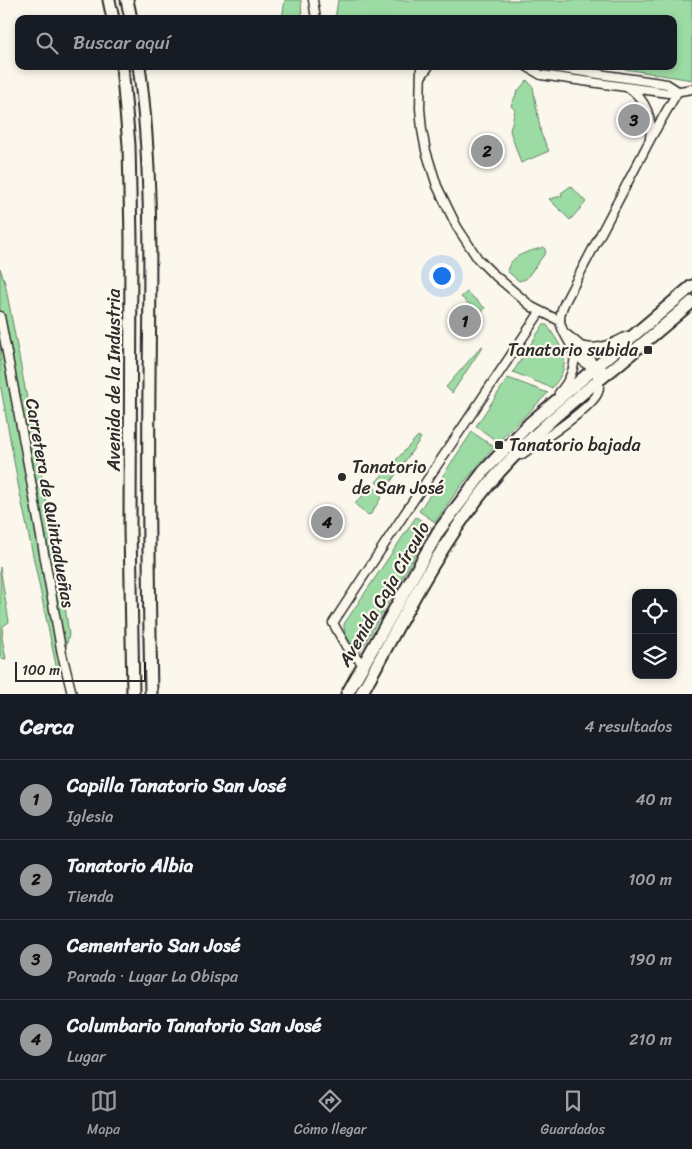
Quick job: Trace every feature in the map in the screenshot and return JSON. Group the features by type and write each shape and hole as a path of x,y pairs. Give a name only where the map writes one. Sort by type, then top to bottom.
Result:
{"main road":[{"path":"108,0 112,15"},
{"path":"127,0 130,15"},
{"name":"Avenida de la Industria","path":"122,70 128,138 131,239 130,528 133,694"},
{"name":"Avenida de la Industria","path":"139,70 144,110 148,213 149,603 153,694"},
{"name":"Avenida Caja Círculo","path":"347,694 416,570 450,515 484,472 530,423 692,286"},
{"name":"Avenida Caja Círculo","path":"361,694 436,559 472,506 501,469 551,421 692,302"}],"street":[{"path":"313,0 315,15"},
{"path":"421,70 420,116 426,151 437,186 448,210 478,259 540,312 560,321"},
{"path":"420,78 426,70"},
{"path":"533,70 541,75 668,93 692,89"},
{"path":"571,70 667,84 678,91"},
{"path":"629,88 641,100 648,113 651,122 649,142"},
{"path":"608,372 586,364 574,352 560,321 561,312 568,293 678,91"},
{"path":"364,665 347,648 333,623 540,312"},
{"name":"Carretera de Quintadueñas","path":"0,316 62,654 72,694"},
{"path":"581,346 602,347 638,331"},
{"path":"565,333 591,357 598,380"},
{"path":"530,423 564,388 571,373 574,352"}],"green space":[{"path":"285,0 301,0 302,15 283,15"},
{"path":"338,0 692,0 692,80 631,70 677,70 677,15 336,15"},
{"path":"527,80 533,87 541,134 549,151 521,163 510,131 515,110 511,106 517,92"},
{"path":"571,186 586,202 570,220 549,199 562,196 561,193"},
{"path":"544,247 546,252 526,279 519,281 507,271 509,265 517,257"},
{"path":"0,268 5,283 61,577 69,635 58,675 19,489 0,383"},
{"path":"467,292 485,308 480,314 461,297"},
{"path":"543,325 547,325 558,341 564,356 563,371 552,388 513,372"},
{"path":"483,346 452,393 446,387"},
{"path":"508,378 548,393 498,442 476,426"},
{"path":"591,378 481,486 461,512 427,566 356,694 353,694 437,545 459,511 505,454 539,421"},
{"path":"472,432 494,447 460,487 435,522 419,511"},
{"path":"418,436 421,438 385,490 376,482"},
{"path":"372,485 382,496 371,514 368,515 355,504"},
{"path":"416,517 431,527 360,652 347,636 344,624"},
{"path":"0,567 9,622 3,626 2,638 6,659 0,658"}],"place":[{"name":"Cementerio San José","path":"634,120"},
{"name":"Tanatorio Albia","path":"487,151"},
{"name":"Capilla Tanatorio San José","path":"465,321"},
{"name":"Tanatorio subida","path":"648,350"},
{"name":"Tanatorio bajada","path":"499,445"},
{"name":"Tanatorio de San José","path":"342,477"},
{"name":"Columbario Tanatorio San José","path":"327,522"}]}
